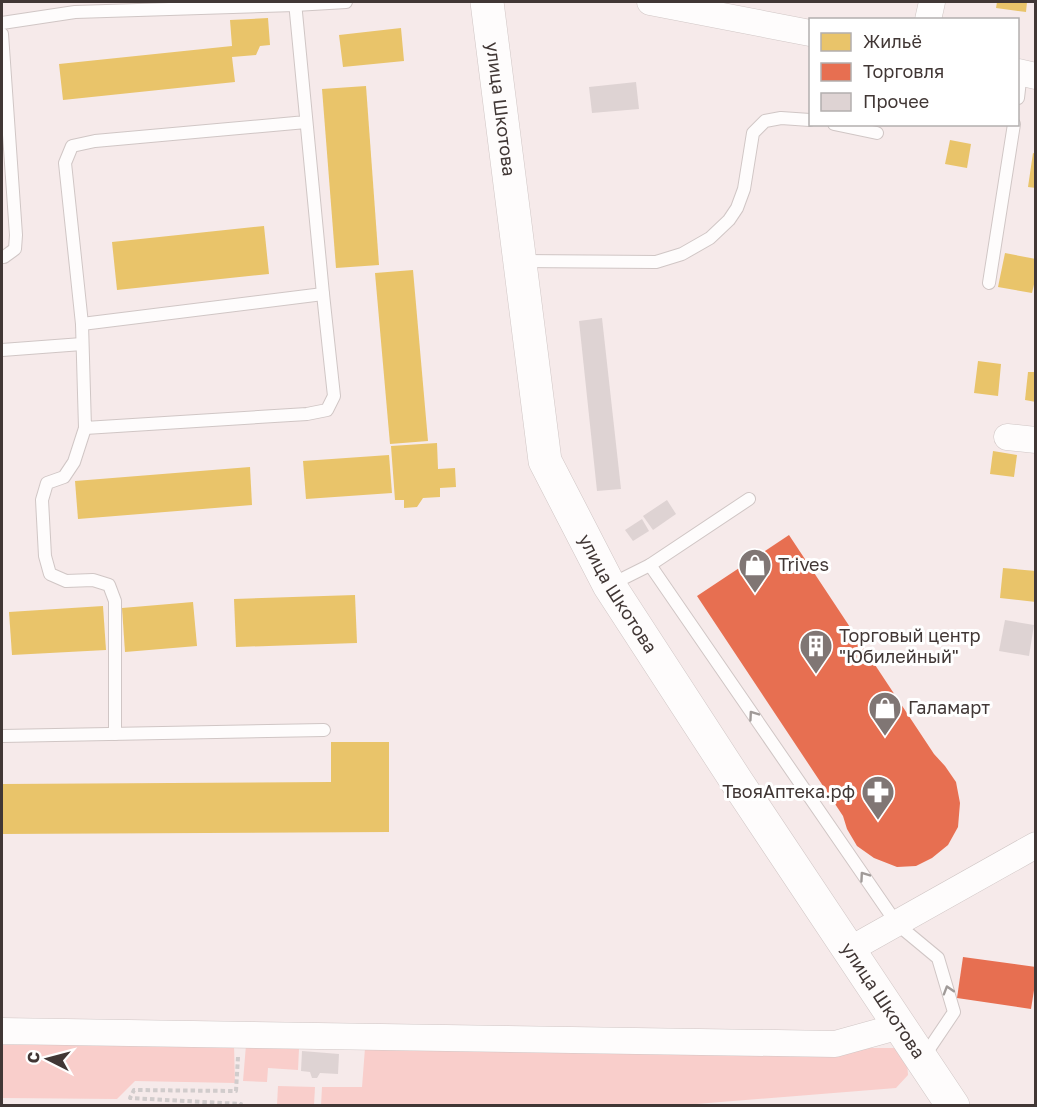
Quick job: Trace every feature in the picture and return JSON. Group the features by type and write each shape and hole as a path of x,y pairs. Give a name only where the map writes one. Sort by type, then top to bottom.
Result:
{"street":[{"name":"улица Шкотова","path":"487,2 545,460 609,585 953,1106"},
{"path":"650,2 809,33"},
{"path":"928,18 932,2"},
{"path":"1007,436 1035,440"},
{"path":"849,950 1035,845"},
{"path":"2,1031 835,1044 900,1026"}],"lane":[{"path":"2,23 75,7 346,2"},
{"path":"85,428 307,414 327,410 334,396 295,3"},
{"path":"2,34 16,235 15,249 2,257"},
{"path":"1019,92 1025,73"},
{"path":"520,261 656,262 682,254 710,238 729,220 737,208 744,189 753,133 765,121 781,118 809,120"},
{"path":"115,734 115,601 109,585 93,580 66,581 50,574 45,556 42,500 47,483 64,477 74,462 85,428 82,324 65,163 72,146 95,141 306,122"},
{"path":"844,126 877,133"},
{"path":"989,283 1014,126"},
{"path":"82,324 323,294"},
{"path":"2,350 82,344"},
{"path":"609,585 650,565 749,499"},
{"path":"650,565 897,924 938,958 954,1012 922,1059"},
{"path":"2,736 324,730"}],"path":[{"path":"239,1034 236,1091 134,1090 130,1098 240,1105"}],"shaded area":[{"path":"234,1044 235,1083 135,1081 117,1099 2,1098 2,1045"},
{"path":"246,1045 299,1049 298,1070 268,1068 267,1082 243,1081"},
{"path":"365,1048 898,1048 907,1061 908,1075 896,1088 684,1105 321,1106 322,1087 362,1087"},
{"path":"278,1086 315,1087 314,1105 277,1105"}],"building: Жильё":[{"path":"997,2 1027,2 1026,12 996,8"},
{"path":"268,18 270,45 260,46 256,55 232,57 235,82 63,100 59,64 232,46 230,20"},
{"path":"401,28 404,61 343,67 339,35"},
{"path":"366,86 379,265 336,268 322,89"},
{"path":"950,140 971,144 967,168 945,164"},
{"path":"1033,153 1036,154 1036,188 1028,187"},
{"path":"264,226 269,274 117,290 112,242"},
{"path":"1005,253 1036,259 1036,276 1032,293 998,287"},
{"path":"413,270 428,441 390,444 375,273"},
{"path":"978,361 1001,364 998,396 974,393"},
{"path":"1028,372 1036,372 1036,402 1025,400"},
{"path":"437,443 438,469 455,468 456,487 440,488 440,497 423,498 417,507 404,508 404,500 395,500 391,446"},
{"path":"993,451 1017,455 1014,477 990,474"},
{"path":"389,455 392,493 306,499 303,461"},
{"path":"250,467 252,505 78,519 75,481"},
{"path":"1003,568 1036,571 1036,602 1000,598"},
{"path":"355,595 357,643 236,647 234,599"},
{"path":"193,602 197,646 125,652 122,608"},
{"path":"103,606 106,650 12,655 9,612"},
{"path":"331,742 389,742 389,832 2,834 2,784 331,782"}],"building: Торговля":[{"name":"Торговый центр \"Юбилейный\"","path":"789,535 934,754 956,782 960,803 958,827 948,845 932,858 916,866 897,867 874,858 857,846 847,829 843,816 697,596"},
{"path":"963,957 1036,967 1031,1009 957,998"}],"building: Прочее":[{"path":"636,82 639,109 592,113 589,87"},
{"path":"602,318 621,489 597,491 579,321"},
{"path":"667,500 676,514 653,530 643,516"},
{"path":"642,519 649,531 633,541 625,530"},
{"path":"1005,620 1034,625 1029,656 999,651"},
{"path":"302,1051 339,1054 338,1074 320,1073 317,1078 312,1078 310,1072 301,1071"}],"place":[{"name":"Trives","path":"755,594"},
{"name":"Торговый центр \"Юбилейный\"","path":"816,675"},
{"name":"Галамарт","path":"885,737"},
{"name":"ТвояАптека.рф","path":"878,821"}]}
